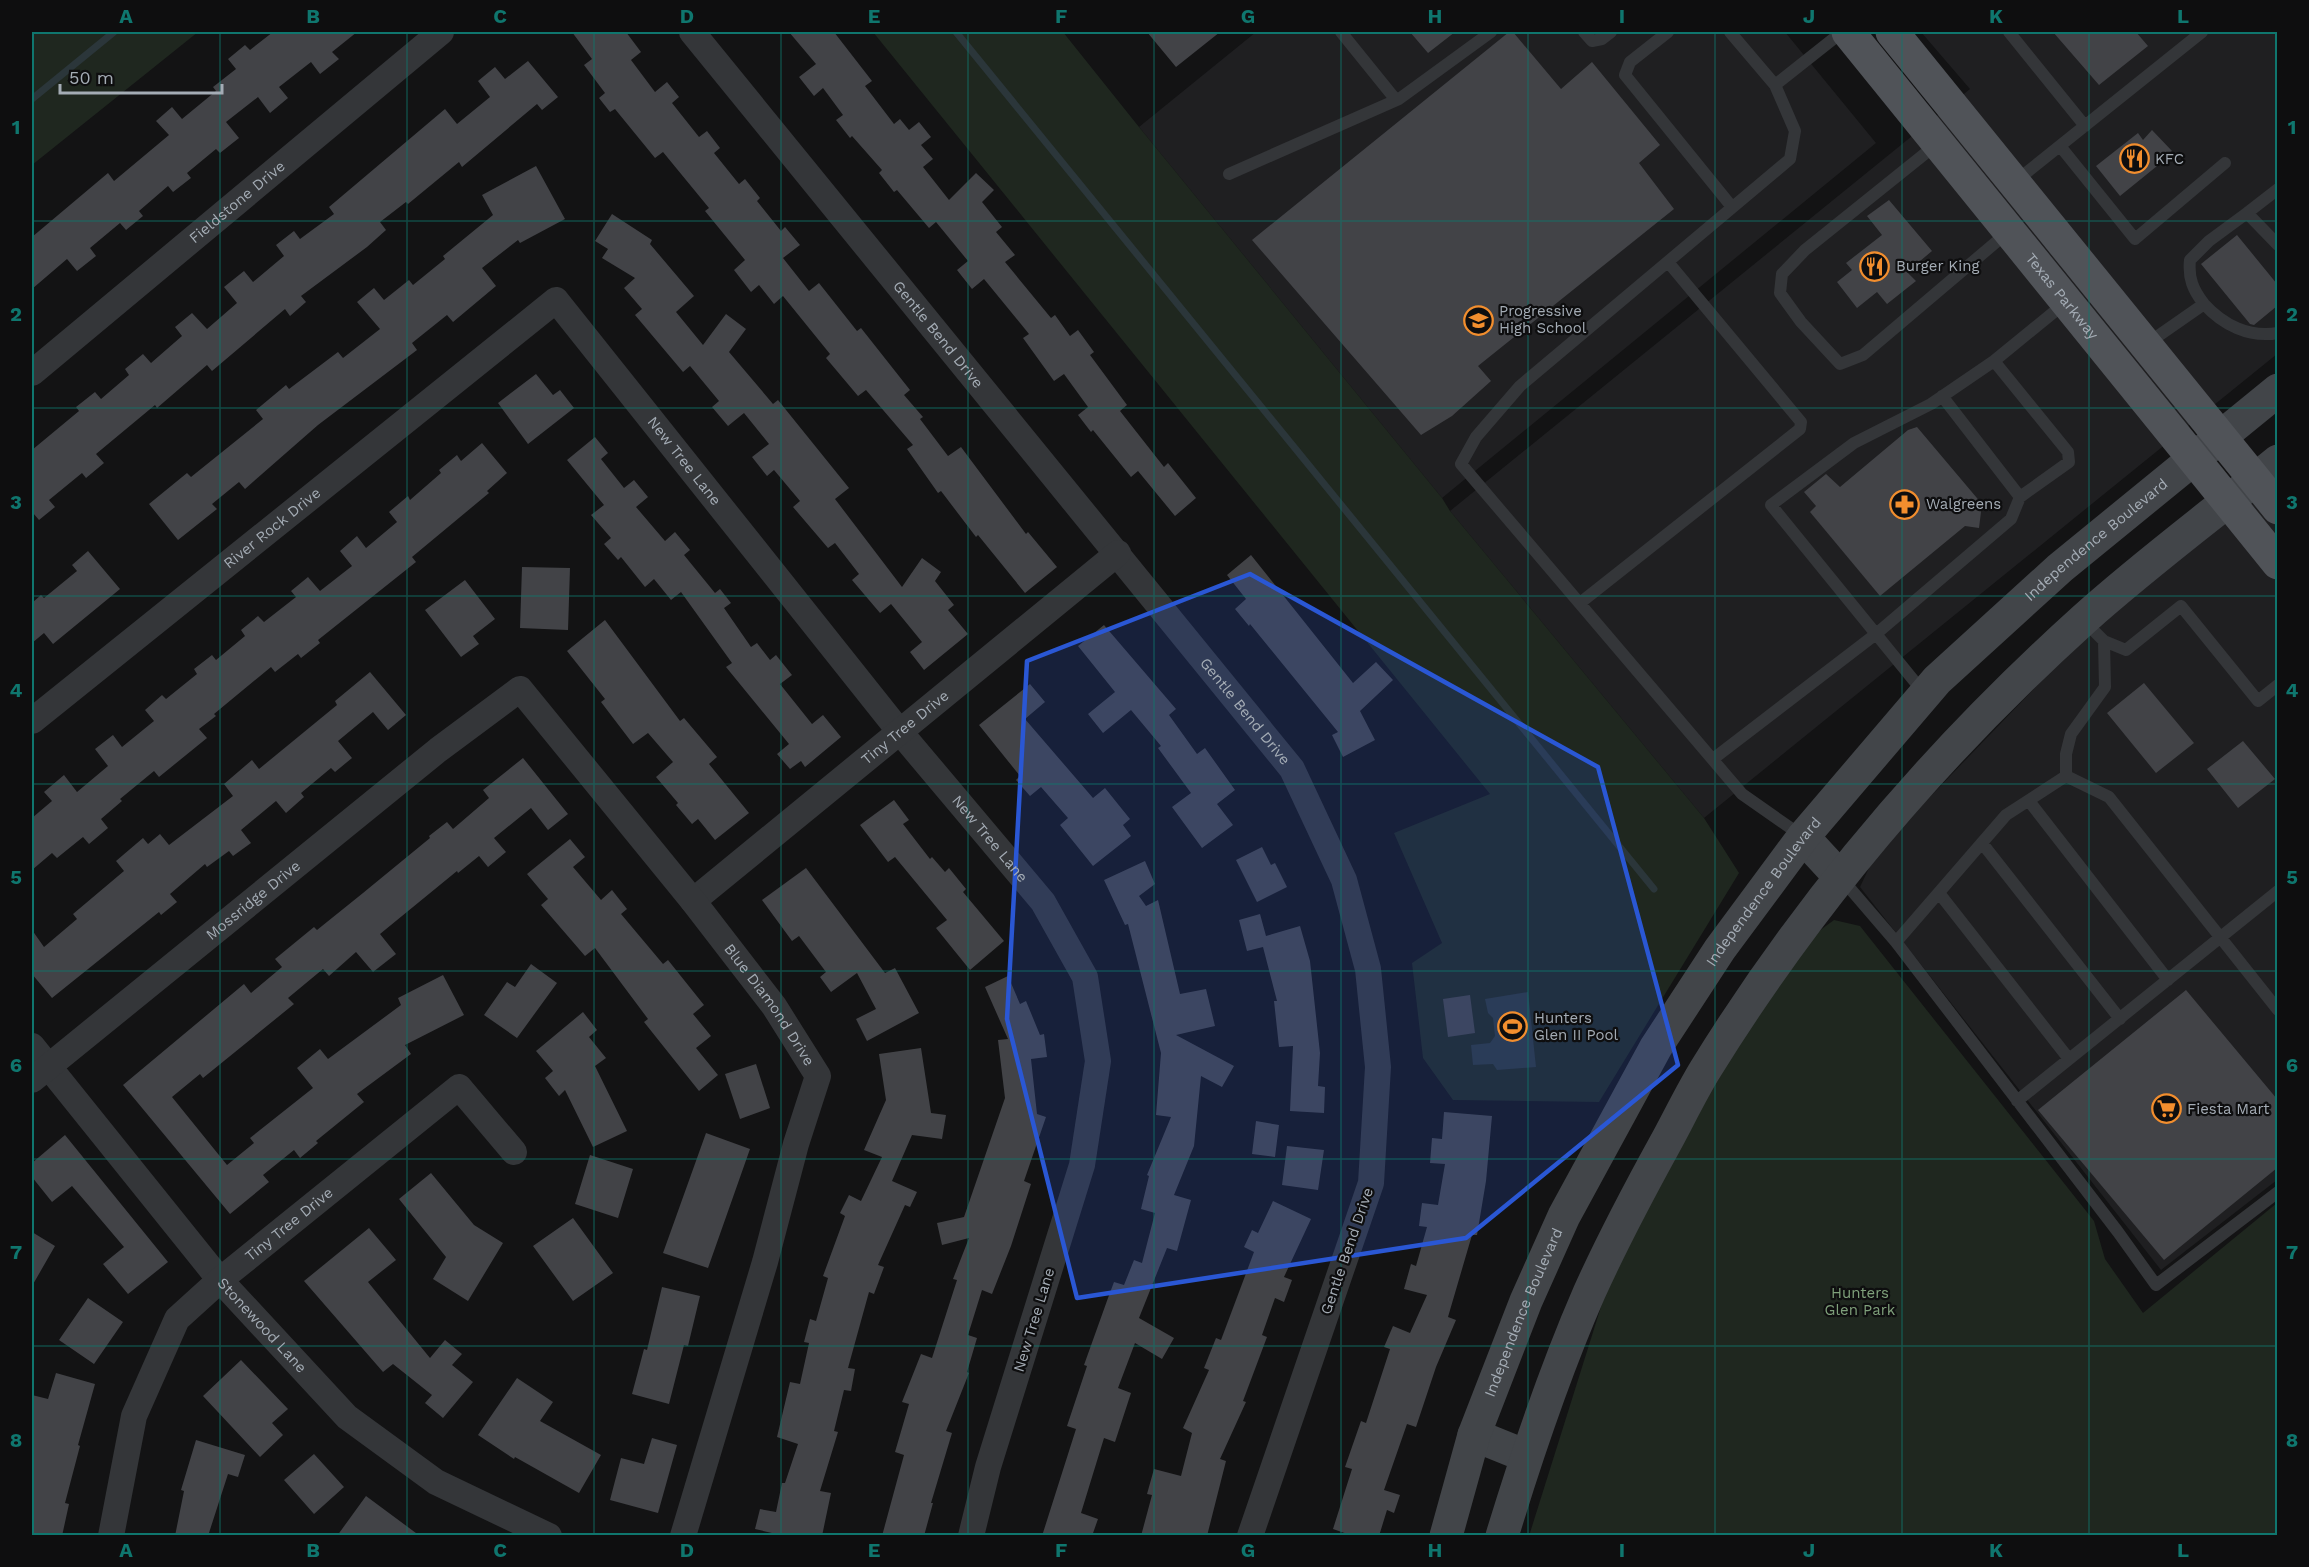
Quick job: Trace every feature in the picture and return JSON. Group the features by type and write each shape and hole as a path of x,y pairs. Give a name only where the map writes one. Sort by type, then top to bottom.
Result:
{"main road":[{"name":"Texas Parkway","path":"1848,32 2277,563"},
{"path":"1892,32 2220,437 2266,470 2277,508"},
{"name":"Independence Boulevard","path":"1446,1536 1474,1436 1530,1291 1564,1216 1656,1047 1720,949 1803,837 1937,680 2060,568 2277,390"},
{"path":"1502,1536 1526,1456 1589,1293 1647,1177 1704,1072 1777,962 1840,877 1969,731 2093,630 2228,501 2266,470"},
{"path":"1803,837 1840,877"},
{"path":"1474,1436 1526,1456"}],"street":[{"name":"Fieldstone Drive","path":"32,373 441,32"},
{"name":"Gentle Bend Drive","path":"692,32 1292,769 1344,880 1368,969 1378,1067 1371,1183 1250,1536"},
{"name":"New Tree Lane","path":"512,336 556,300 900,732 1043,902 1085,977 1098,1061 1082,1165 988,1467 971,1536"},
{"name":"River Rock Drive","path":"32,721 512,336"},
{"name":"Tiny Tree Drive","path":"693,901 1118,553"},
{"name":"Blue Diamond Drive","path":"475,722 520,689 693,901 774,1006 818,1076 796,1144 765,1262 683,1536"},
{"name":"Mossridge Drive","path":"40,1074 475,722"},
{"name":"Stonewood Lane","path":"32,1046 40,1074 220,1280 347,1418 436,1482 549,1536"},
{"name":"Tiny Tree Drive","path":"111,1536 134,1416 177,1319 220,1280 459,1087 514,1152"}],"lane":[{"path":"1341,32 1396,100"},
{"path":"1229,174 1396,100 1491,32"},
{"path":"1584,32 1592,41 1602,39 1611,32"},
{"path":"1668,32 1629,62 1626,75 1732,207"},
{"path":"1730,32 1775,85 1795,131 1790,159 1520,386 1476,437 1461,464 1742,794 1803,837"},
{"path":"1775,85 1842,32"},
{"path":"2009,32 2085,126"},
{"path":"2181,32 2189,42"},
{"path":"2014,182 2202,32"},
{"path":"1938,143 1805,250 1782,274 1780,293 1801,322 1840,363 1863,355 2009,232"},
{"path":"2060,146 2135,239 2225,162"},
{"path":"2277,189 2204,245 2190,260 2190,279 2195,292 2214,315 2243,332 2277,333"},
{"path":"2247,213 2277,245"},
{"path":"1580,603 1800,429 1801,422 1668,262"},
{"path":"1925,694 1771,505 1854,443 1942,396 1994,361 2066,302"},
{"path":"2145,345 2204,304"},
{"path":"1713,759 1876,634 2011,519 2020,497 2069,462 2068,452 1994,361"},
{"path":"1942,396 2020,497"},
{"path":"2093,630 2126,650 2181,606 2258,701 2277,685"},
{"path":"2066,776 2066,754 2071,734 2105,687 2093,630"},
{"path":"1896,942 2006,815 2066,776"},
{"path":"2066,776 2109,797 2277,1010"},
{"path":"2028,801 2168,980"},
{"path":"1982,843 2120,1019"},
{"path":"1840,877 1896,942 2156,1285 2277,1192"},
{"path":"2017,1101 2277,891"},
{"path":"1939,892 2069,1059"}],"highlighted area":[{"path":"1250,574 1598,767 1678,1065 1466,1238 1077,1298 1007,1019 1027,661"}],"shaded area":[{"name":"Progressive High School","path":"1256,32 1785,32 1876,143 1442,498 1139,127"},
{"path":"1921,32 2277,32 2277,354 1704,818 1450,511 1970,89"},
{"path":"2277,481 2277,1180 2161,1270 1860,887 1876,853 2053,669 2140,591"},
{"name":"Hunters Glen II Pool","path":"1528,992 1536,1067 1497,1070 1493,1064 1473,1065 1471,1045 1490,1043 1495,1036 1493,1018 1488,1013 1485,999"}],"green space":[{"path":"32,32 198,32 32,165"},
{"path":"873,32 1063,32 1442,498 1450,511 1704,818 1739,873 1599,1102 1453,1100 1423,1058 1412,963 1442,943 1394,833 1490,794"},
{"name":"Hunters Glen Park","path":"1834,920 1860,926 2094,1221 2105,1259 2143,1313 2277,1203 2277,1535 1529,1536 1605,1294 1705,1085 1811,937"}],"building":[{"path":"273,32 357,32 332,52 339,59 320,74 311,62 279,87 288,98 270,113 258,97 226,122 239,138 220,153 216,149 187,173 191,178 173,192 168,186 139,211 143,216 126,230 120,223 90,248 96,256 77,271 67,259 32,289 32,237 108,173 114,181 169,135 156,121 172,107 182,119 216,91 213,87 236,69 228,59 245,45 250,50"},
{"path":"572,32 626,32 641,52 631,60 655,92 667,82 679,97 672,103 699,137 707,131 720,148 714,153 739,184 745,179 760,198 757,201 781,231 785,227 800,245 783,258 809,291 819,283 857,331 861,328 910,390 904,395 923,417 920,419 948,456 961,447 1026,534 1028,532 1057,567 1025,593 978,535 976,537 941,491 938,493 907,449 913,445 866,390 858,396 826,358 830,354 783,296 774,304 759,285 751,292 734,270 745,260 705,211 709,208 663,152 655,158 615,109 610,112 599,98 605,93 584,65 592,59"},
{"path":"789,32 834,32 872,81 865,86 894,124 900,119 909,130 919,122 931,137 921,145 933,159 923,167 949,200 976,173 994,190 982,202 1002,227 996,232 1015,255 1005,262 1051,318 1055,315 1070,336 1078,330 1094,352 1090,355 1127,405 1120,411 1164,467 1168,463 1196,498 1175,516 1138,471 1131,477 1093,430 1091,432 1078,415 1088,407 1064,374 1054,381 1023,338 1029,334 984,279 972,289 957,270 968,261 936,222 929,228 897,190 894,192 879,173 882,170 852,136 850,138 836,120 843,115 823,88 814,96 799,77 816,64"},
{"path":"1147,32 1220,32 1176,67"},
{"path":"1410,32 1455,32 1428,53"},
{"path":"1509,32 1513,32 1561,89 1592,62 1660,145 1639,163 1674,209 1478,366 1491,381 1452,416 1421,435 1252,240"},
{"path":"2053,32 2136,32 2148,46 2099,85"},
{"path":"528,61 558,97 542,110 537,104 462,167 459,162 408,204 406,202 380,222 386,230 301,296 306,302 290,316 285,309 212,371 207,365 157,408 155,405 96,454 104,463 86,478 82,473 49,500 55,507 39,520 32,514 32,450 79,411 76,407 95,392 101,399 129,375 125,369 143,354 151,363 182,336 175,327 192,313 207,329 237,303 224,287 244,271 253,282 284,256 276,245 294,231 300,239 334,214 329,207 445,109 457,124 490,97 478,81 495,67 505,79"},
{"path":"2152,130 2172,151 2120,196 2096,166 2138,133 2143,140"},
{"path":"536,166 565,219 520,243 518,240 482,268 496,286 453,322 447,315 412,343 417,350 318,425 245,489 239,482 212,504 217,509 178,540 149,504 187,473 191,477 263,419 256,410 286,385 289,389 338,352 343,358 380,329 357,302 374,288 384,300 409,280 413,285 445,259 443,256 493,215 482,195"},
{"path":"1889,200 1932,251 1907,272 1916,281 1887,304 1877,292 1857,308 1837,282 1852,270 1846,263 1882,235 1867,216"},
{"path":"612,214 652,240 650,244 694,296 676,312 703,345 726,314 746,329 729,352 773,404 778,400 849,488 835,499 902,587 922,558 941,572 935,581 954,605 948,610 968,634 924,670 910,652 922,642 891,604 880,613 852,580 859,574 835,543 828,548 793,507 800,501 774,470 767,476 752,457 769,444 744,413 728,426 712,407 719,401 690,366 683,372 635,315 642,309 624,288 635,278 602,258 608,249 595,241"},
{"path":"2237,235 2277,284 2277,306 2254,325 2250,324 2201,264"},
{"path":"536,374 553,395 560,390 574,408 528,444 498,403"},
{"path":"1917,427 1982,504 1979,528 1965,526 1880,596 1810,512 1816,506 1804,492 1826,474 1840,487 1908,430"},
{"path":"595,437 608,453 601,459 624,488 634,480 648,497 636,507 665,541 675,532 690,550 684,555 715,593 720,589 731,603 724,608 751,647 757,643 770,660 776,655 792,675 780,684 812,724 823,715 841,737 805,767 801,761 790,769 777,754 789,744 726,667 732,663 681,592 671,600 654,579 645,587 621,557 618,560 604,544 611,538 591,515 604,505 567,460"},
{"path":"482,443 507,473 487,491 489,493 412,557 416,562 318,640 320,643 301,658 298,654 275,672 271,667 214,714 216,716 199,729 207,738 159,777 154,771 120,799 122,801 101,819 108,828 89,844 83,837 57,858 52,853 32,870 32,818 52,801 44,792 64,775 77,792 108,766 95,749 113,735 122,747 154,721 145,710 162,695 166,699 197,674 194,669 212,655 216,660 245,636 241,630 258,616 264,622 296,597 291,591 308,577 320,591 352,566 340,551 357,536 366,548 397,522 389,512 408,496 410,500 441,473 439,470 457,455 461,461"},
{"path":"88,551 120,589 53,644 44,633 32,643 32,603 41,595 44,598 77,571 72,565"},
{"path":"1251,555 1353,683 1376,662 1393,680 1360,711 1375,740 1343,757 1332,735 1338,732 1250,624 1249,626 1235,609 1246,599 1227,575"},
{"path":"522,567 570,568 568,630 520,628"},
{"path":"465,580 495,619 473,636 479,644 461,657 425,610"},
{"path":"605,620 680,721 684,718 717,757 709,764 749,813 715,840 698,819 692,824 656,777 673,762 648,733 633,744 601,702 605,699 567,651"},
{"path":"1104,625 1176,709 1169,715 1197,754 1205,748 1235,790 1217,804 1233,825 1202,848 1172,807 1191,793 1158,748 1161,746 1131,710 1103,733 1088,714 1115,692 1078,646"},
{"path":"370,672 406,715 388,730 373,712 338,741 352,758 335,772 331,768 301,793 304,797 286,813 276,801 241,830 251,843 233,856 229,851 207,867 205,864 170,894 177,902 161,915 159,912 52,998 32,974 32,930 44,947 77,919 73,914 124,871 116,861 143,838 148,844 160,834 169,845 233,796 224,784 252,760 259,769 337,705 335,701"},
{"path":"2144,683 2194,743 2156,773 2107,713"},
{"path":"1030,684 1045,702 1025,719 1093,798 1105,788 1130,819 1123,825 1131,836 1093,866 1060,825 1068,818 1041,787 1030,796 1016,780 1020,776 979,725"},
{"path":"2243,741 2275,779 2238,808 2207,769"},
{"path":"523,758 568,814 548,830 531,808 494,838 506,852 488,867 479,856 458,873 457,871 380,934 396,954 373,972 356,952 329,976 323,969 288,998 294,1004 203,1078 200,1074 172,1097 227,1165 254,1143 250,1138 313,1088 297,1068 320,1049 328,1059 401,1005 398,998 443,975 464,1015 405,1045 411,1054 357,1094 364,1102 316,1141 318,1143 300,1158 294,1150 263,1175 269,1182 230,1214 123,1085 244,984 251,993 282,967 275,959 314,927 317,930 447,822 453,829 489,798 483,790"},
{"path":"894,800 909,820 903,824 930,859 932,857 945,872 949,868 966,889 963,892 1004,941 970,970 936,928 947,920 895,857 888,862 860,825"},
{"path":"570,839 585,857 573,867 601,900 612,890 627,909 621,914 663,964 668,960 704,1005 693,1014 711,1036 696,1048 718,1075 699,1091 644,1022 648,1019 595,948 585,956 541,905 548,899 527,874"},
{"path":"1262,847 1271,865 1275,863 1287,887 1257,902 1236,860"},
{"path":"1145,861 1155,884 1139,896 1146,906 1158,900 1180,994 1206,989 1215,1026 1176,1035 1234,1066 1222,1087 1201,1076 1194,1146 1174,1195 1191,1200 1177,1251 1167,1248 1139,1318 1174,1338 1162,1359 1135,1343 1118,1388 1131,1393 1115,1442 1104,1438 1081,1513 1098,1519 1092,1536 1042,1536 1076,1429 1067,1426 1087,1366 1084,1365 1108,1298 1114,1282 1124,1285 1134,1260 1142,1263 1155,1213 1141,1209 1149,1176 1147,1175 1171,1117 1156,1115 1161,1053 1128,924 1125,925 1104,880"},
{"path":"806,868 885,973 895,968 919,1013 867,1041 856,1019 876,1009 857,973 831,992 820,977 826,972 799,936 792,941 762,900"},
{"path":"1260,914 1266,936 1300,926 1310,961 1320,1053 1318,1086 1325,1087 1324,1113 1290,1111 1293,1046 1279,1047 1274,1001 1277,1001 1263,947 1247,951 1239,920"},
{"path":"531,964 557,983 517,1038 484,1015 507,982 515,987"},
{"path":"1008,976 1020,1004 1026,1001 1040,1035 1044,1034 1047,1057 1031,1059 1037,1114 1046,1117 1024,1181 1031,1184 1011,1246 992,1294 982,1290 968,1335 977,1338 967,1372 969,1373 946,1431 952,1433 931,1503 933,1503 924,1536 882,1536 904,1455 895,1452 909,1404 902,1402 921,1354 932,1358 957,1280 953,1279 969,1238 942,1245 937,1223 964,1217 1005,1098 998,1040 1008,1039 985,987"},
{"path":"2186,990 2277,1099 2277,1168 2164,1260 2038,1110"},
{"path":"1470,995 1475,1033 1448,1037 1443,999"},
{"path":"583,1012 597,1030 589,1037 606,1058 595,1066 627,1131 593,1147 565,1090 559,1096 545,1078 553,1071 536,1051"},
{"path":"921,1048 931,1113 946,1115 942,1139 912,1135 892,1181 917,1192 910,1207 905,1205 878,1265 884,1267 874,1294 869,1292 848,1368 855,1369 851,1391 844,1390 834,1431 838,1432 820,1491 831,1493 822,1536 785,1536 755,1529 760,1509 776,1512 782,1483 785,1483 798,1444 777,1437 790,1382 800,1384 809,1343 804,1342 810,1319 816,1321 828,1278 823,1276 845,1216 840,1213 849,1195 861,1201 882,1157 864,1150 886,1100 879,1054"},
{"path":"756,1064 770,1108 740,1119 725,1074"},
{"path":"1444,1112 1492,1116 1486,1181 1477,1235 1472,1235 1448,1317 1456,1320 1436,1367 1416,1427 1407,1424 1384,1490 1400,1495 1394,1513 1387,1510 1379,1536 1353,1536 1333,1529 1352,1469 1345,1467 1361,1421 1366,1423 1390,1349 1384,1347 1393,1326 1410,1333 1427,1295 1404,1289 1411,1264 1416,1266 1427,1227 1419,1226 1422,1203 1438,1205 1445,1164 1430,1163 1432,1138 1442,1139"},
{"path":"1256,1121 1279,1125 1275,1157 1252,1154"},
{"path":"706,1133 750,1149 708,1268 663,1253"},
{"path":"65,1135 168,1262 128,1294 103,1264 124,1247 72,1186 52,1202 32,1177 32,1163"},
{"path":"1287,1146 1324,1150 1318,1190 1282,1185"},
{"path":"590,1155 633,1169 618,1218 575,1204"},
{"path":"431,1173 474,1225 503,1243 468,1301 433,1279 446,1257 399,1199"},
{"path":"1273,1201 1311,1219 1284,1277 1292,1280 1284,1302 1275,1298 1262,1335 1267,1337 1243,1401 1246,1402 1220,1459 1226,1461 1207,1536 1141,1536 1152,1495 1147,1494 1154,1469 1181,1476 1192,1433 1183,1428 1209,1370 1204,1368 1216,1338 1221,1340 1254,1252 1244,1247 1252,1230 1258,1233"},
{"path":"573,1218 613,1273 573,1301 533,1246"},
{"path":"369,1228 396,1260 368,1282 430,1358 445,1340 462,1354 452,1365 473,1382 443,1418 425,1403 432,1395 393,1364 383,1372 304,1281"},
{"path":"32,1232 55,1246 32,1286"},
{"path":"662,1287 700,1296 688,1346 684,1345 669,1404 632,1394 644,1349 647,1350"},
{"path":"88,1298 123,1322 94,1364 59,1340"},
{"path":"241,1360 288,1409 272,1423 283,1435 260,1457 203,1396"},
{"path":"56,1373 95,1384 65,1503 69,1504 62,1536 32,1536 32,1395 48,1399"},
{"path":"517,1378 553,1402 540,1421 601,1455 579,1493 515,1457 514,1459 478,1435"},
{"path":"652,1438 677,1445 658,1513 610,1500 621,1458 644,1464"},
{"path":"196,1440 245,1455 238,1477 228,1474 208,1536 175,1536 184,1491 181,1490"},
{"path":"314,1454 344,1487 314,1514 284,1480"},
{"path":"366,1496 420,1536 337,1536"}],"waterway":[{"path":"32,99 114,32"},
{"path":"956,32 1654,889"}],"place":[{"name":"KFC","path":"2134,159"},
{"name":"Burger King","path":"1875,266"},
{"name":"Progressive High School","path":"1478,320"},
{"name":"Walgreens","path":"1905,504"},
{"name":"Hunters Glen II Pool","path":"1513,1027"},
{"name":"Fiesta Mart","path":"2166,1109"}]}
